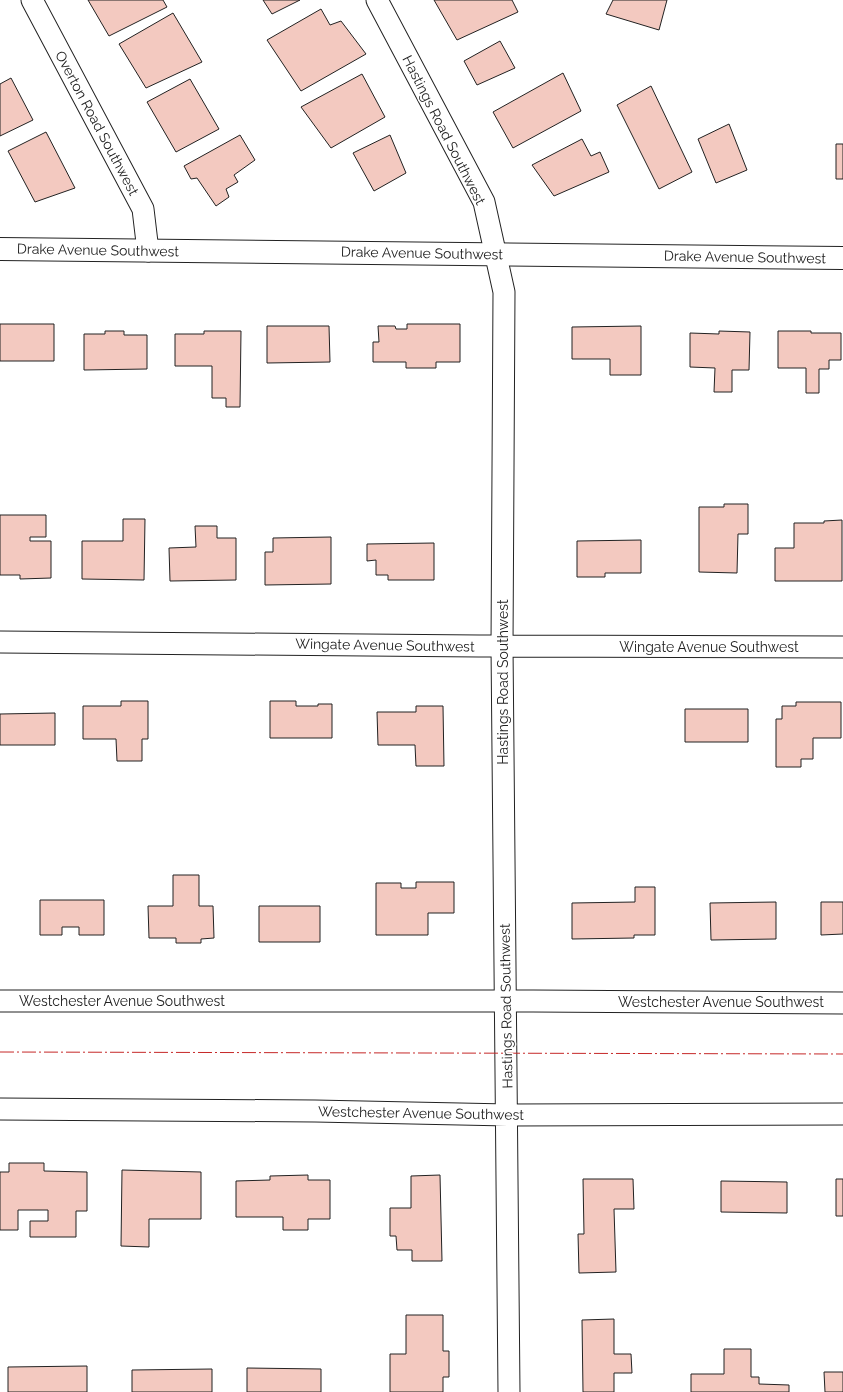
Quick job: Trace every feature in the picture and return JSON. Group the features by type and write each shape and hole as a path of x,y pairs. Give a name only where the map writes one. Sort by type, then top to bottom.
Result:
{"street":[{"name":"Overton Road Southwest","path":"32,0 143,210 148,251"},
{"name":"Hastings Road Southwest","path":"377,0 484,202 504,292 502,646 510,1392"},
{"name":"Drake Avenue Southwest","path":"0,249 843,258"},
{"name":"Wingate Avenue Southwest","path":"0,642 843,647"},
{"name":"Westchester Avenue Southwest","path":"0,1001 506,1001 843,1003"},
{"name":"Westchester Avenue Southwest","path":"0,1109 315,1111 508,1115 843,1114"}],"building":[{"path":"88,0 163,0 167,7 109,36"},
{"path":"263,0 300,0 272,14"},
{"path":"434,0 512,0 518,12 457,40"},
{"path":"613,0 667,0 659,30 606,14"},
{"path":"321,9 330,25 341,21 366,54 301,91 267,40"},
{"path":"173,13 202,62 146,88 119,44"},
{"path":"500,41 515,68 477,85 464,61"},
{"path":"563,73 581,111 513,148 493,112"},
{"path":"362,74 385,117 331,148 301,107"},
{"path":"11,78 33,120 0,136 0,84"},
{"path":"190,79 219,129 176,152 147,102"},
{"path":"651,86 692,172 659,189 617,105"},
{"path":"729,124 747,170 716,183 698,139"},
{"path":"46,132 75,188 35,202 8,151"},
{"path":"240,135 255,160 234,175 238,182 226,189 229,197 216,206 197,178 191,179 184,166"},
{"path":"390,135 406,173 374,191 353,153"},
{"path":"582,139 591,156 600,152 609,172 554,196 532,165"},
{"path":"836,144 843,144 843,179 836,179"},
{"path":"0,324 54,324 54,361 0,361"},
{"path":"407,324 460,324 460,362 436,362 436,368 406,368 406,362 373,362 373,342 379,342 378,326 395,326 396,329 407,329"},
{"path":"267,326 329,326 330,362 267,363"},
{"path":"641,326 641,375 610,375 610,359 572,359 572,327"},
{"path":"105,331 124,331 124,335 147,335 147,369 84,370 84,334 105,334"},
{"path":"204,331 241,331 240,407 226,407 226,398 212,398 212,366 175,366 175,334 204,334"},
{"path":"719,331 750,332 749,370 732,370 732,392 714,392 715,368 690,367 690,333 719,334"},
{"path":"778,331 841,333 841,360 829,360 829,369 819,369 819,393 806,393 806,368 778,368"},
{"path":"724,504 748,504 748,534 738,534 737,573 699,572 699,507 724,507"},
{"path":"0,515 46,515 46,537 30,537 30,541 51,541 51,578 20,579 20,575 0,575"},
{"path":"123,519 145,519 144,580 82,579 82,541 123,541"},
{"path":"842,520 842,581 775,581 775,548 794,548 794,523 824,523 824,521"},
{"path":"195,526 217,526 217,538 236,538 236,580 170,581 169,548 196,547"},
{"path":"331,537 331,584 265,585 265,552 273,552 273,538"},
{"path":"641,540 641,573 605,573 605,577 577,577 577,541"},
{"path":"434,543 434,580 388,580 388,575 376,575 376,560 367,561 367,544"},
{"path":"121,701 148,701 148,739 142,739 142,761 117,761 116,739 83,739 83,706 121,706"},
{"path":"270,701 296,701 296,706 318,706 318,704 332,704 332,738 270,738"},
{"path":"796,702 841,702 841,738 813,738 813,759 801,759 801,767 776,767 776,719 782,719 782,706 796,706"},
{"path":"416,706 443,706 444,766 416,766 415,745 378,745 377,712 416,712"},
{"path":"685,709 748,709 748,742 685,742"},
{"path":"55,713 55,745 0,745 0,714"},
{"path":"173,875 199,875 199,906 213,906 214,938 201,939 201,943 176,943 176,938 149,938 148,906 173,906"},
{"path":"416,882 454,882 454,913 428,913 428,935 376,935 376,883 401,883 401,888 416,888"},
{"path":"635,887 655,887 655,935 634,935 634,938 572,939 572,903 635,902"},
{"path":"40,900 104,900 104,935 79,935 79,927 62,927 62,935 40,935"},
{"path":"776,902 776,939 711,940 710,903"},
{"path":"821,902 843,902 843,934 821,935"},
{"path":"259,906 320,906 320,942 259,942"},
{"path":"9,1163 44,1163 44,1171 87,1172 87,1211 76,1211 76,1237 30,1237 30,1221 48,1221 48,1210 18,1210 18,1230 0,1230 0,1172 9,1172"},
{"path":"122,1170 201,1172 201,1219 149,1219 149,1247 121,1246"},
{"path":"308,1175 308,1180 330,1180 330,1219 308,1219 308,1230 283,1230 283,1217 236,1217 236,1181 270,1180 270,1176"},
{"path":"440,1175 442,1261 412,1261 412,1250 397,1250 396,1236 390,1236 390,1208 411,1208 411,1176"},
{"path":"583,1179 633,1179 634,1209 614,1209 616,1272 579,1273 578,1234 584,1234"},
{"path":"836,1179 843,1179 843,1216 836,1216"},
{"path":"721,1181 787,1182 787,1213 721,1212"},
{"path":"406,1315 443,1315 443,1351 449,1351 449,1377 443,1377 443,1392 390,1392 390,1354 406,1354"},
{"path":"614,1319 614,1354 631,1354 632,1373 614,1373 614,1392 583,1392 582,1320"},
{"path":"724,1349 751,1349 751,1377 759,1377 759,1384 789,1385 789,1392 691,1392 691,1374 724,1374"},
{"path":"87,1366 87,1392 8,1392 8,1367"},
{"path":"247,1368 321,1369 321,1392 247,1392"},
{"path":"212,1369 212,1392 132,1392 132,1370"},
{"path":"824,1372 843,1372 843,1392 825,1392"}],"power":[{"path":"0,1052 843,1054"}]}
